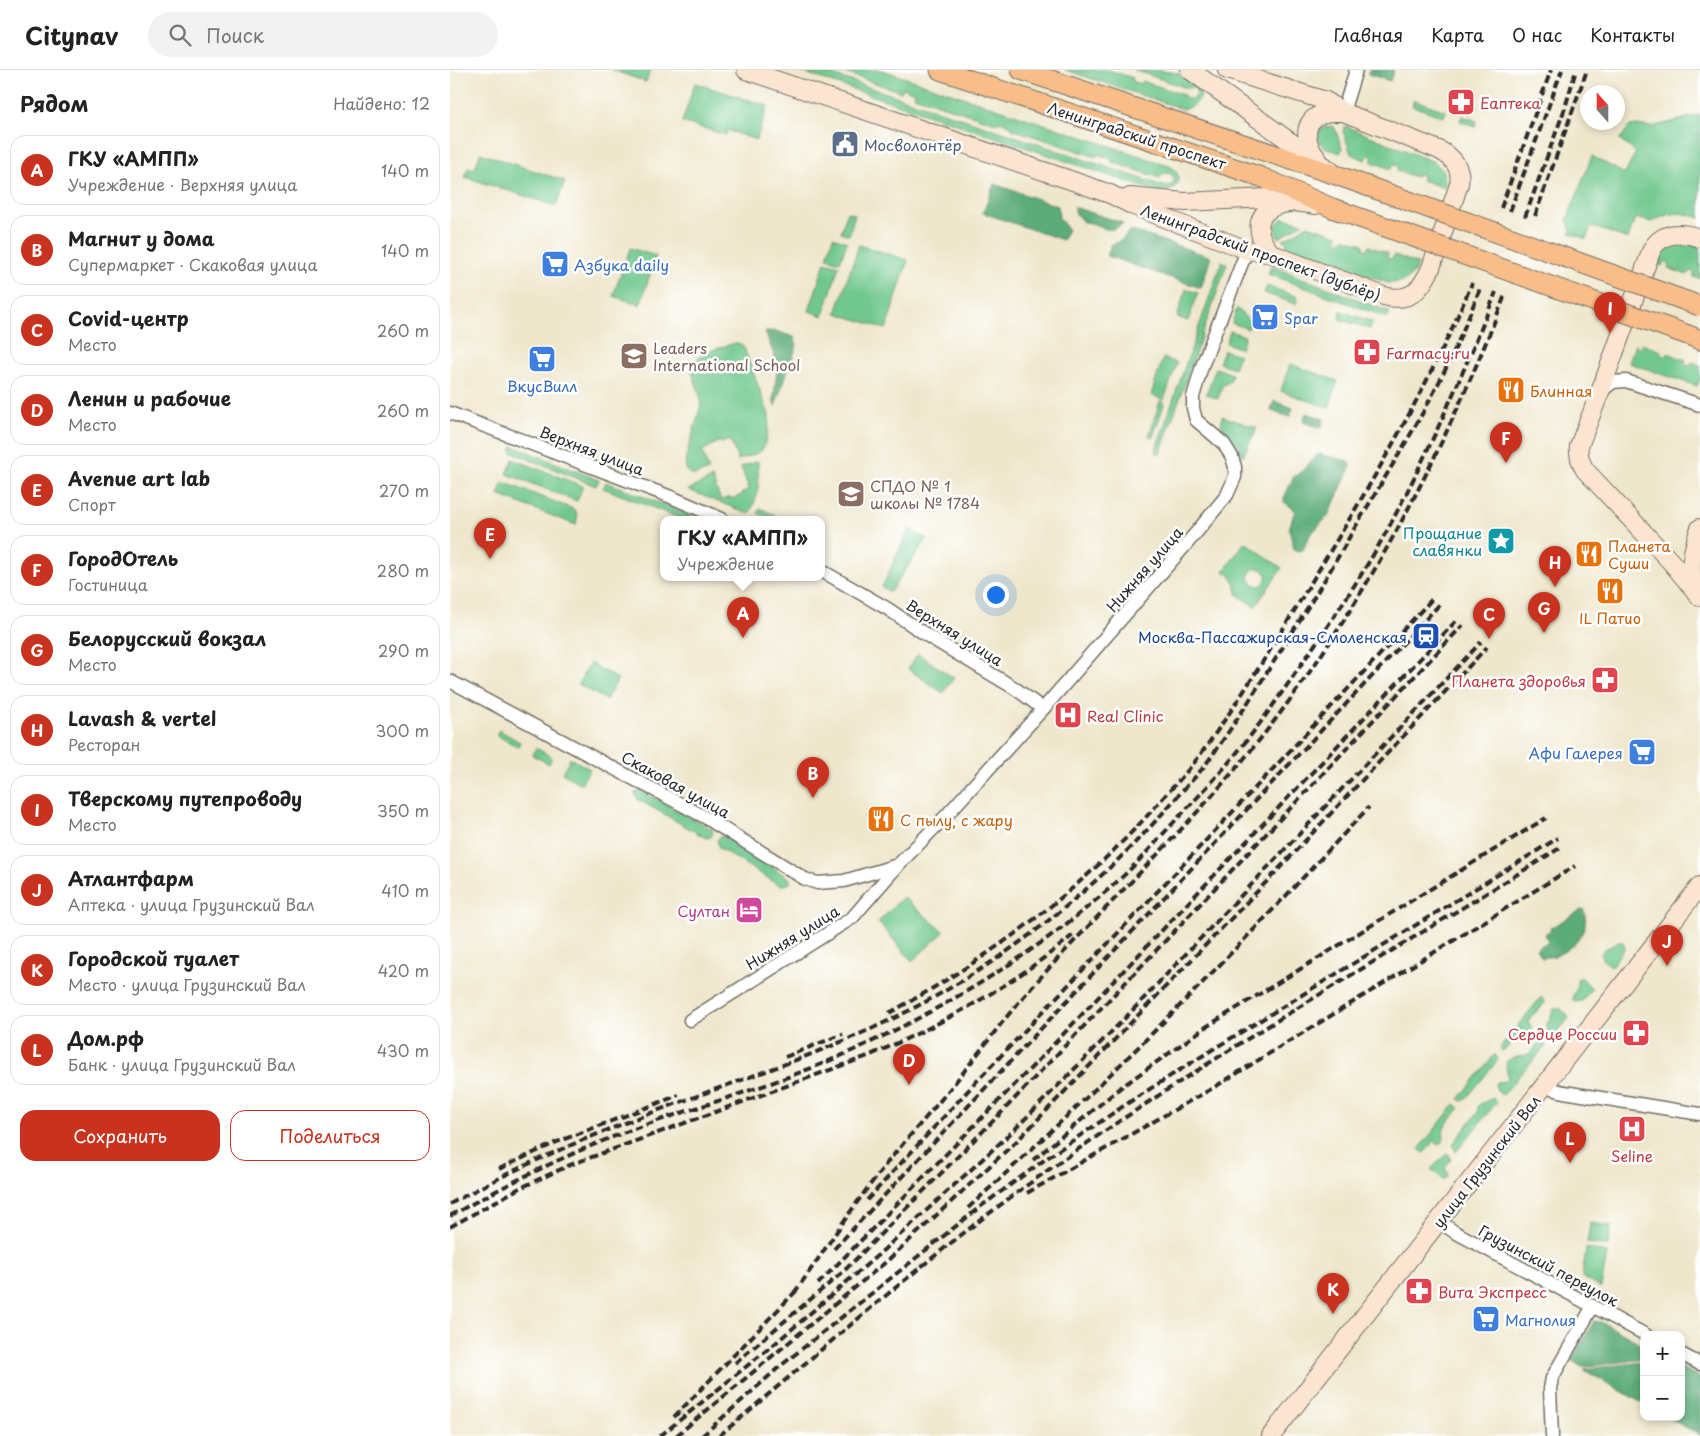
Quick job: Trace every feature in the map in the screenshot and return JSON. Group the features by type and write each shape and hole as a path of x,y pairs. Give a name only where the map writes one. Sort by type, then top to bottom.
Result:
{"main road":[{"name":"Ленинградский проспект (дублёр)","path":"746,70 1110,194 1134,206 1247,250 1272,254 1391,298 1406,298 1412,295 1424,281 1431,268 1459,184 1460,178 1456,165 1450,157 1439,150 1343,112 1326,101 1227,70"},
{"name":"Ленинградский проспект","path":"940,70 1261,177 1332,208 1700,340"},
{"name":"Ленинградский проспект","path":"1021,70 1335,173 1700,306"},
{"path":"1190,70 1335,173"},
{"path":"1335,173 1308,146 1306,138 1311,122 1316,117 1326,113 1343,112"},
{"name":"Ленинградский проспект (дублёр)","path":"1110,194 1160,201 1185,202 1267,198 1332,208"},
{"path":"1247,250 1265,212 1273,206 1290,203 1303,204"},
{"path":"1260,220 1259,230 1261,239 1272,254"},
{"path":"1700,238 1677,233 1660,239 1652,249 1579,446 1580,462 1585,470 1672,563 1700,597"},
{"path":"1700,528 1693,549 1691,566 1692,581 1700,597"},
{"name":"улица Грузинский Вал","path":"1271,1436 1700,886"}],"street":[{"path":"1343,112 1356,70"},
{"name":"Нижняя улица","path":"690,1020 852,918 894,866 944,818 1042,709 1227,496 1235,477 1232,456 1224,444 1196,420 1193,403 1202,366 1247,250"},
{"path":"1600,392 1613,382 1626,381 1700,405"},
{"name":"Верхняя улица","path":"450,412 671,497 715,516"},
{"name":"Верхняя улица","path":"825,573 888,609 928,636 1016,689 1042,709"},
{"name":"Скаковая улица","path":"450,681 703,816 805,879 817,883 829,883 856,878 894,866"},
{"path":"1546,1084 1564,1092 1700,1114"},
{"name":"Грузинский переулок","path":"1439,1221 1453,1231 1640,1332"},
{"path":"1552,1436 1550,1389 1552,1378 1593,1306"},
{"path":"1685,1356 1700,1364"}],"green space":[{"path":"612,70 651,70 646,82"},
{"path":"796,70 818,70 1157,184 1168,187 1174,182 1174,178 1169,173 1162,174 1160,178 1112,162 1112,159 1097,154 1096,157 1012,129 1012,126 1000,121 998,124 914,96 915,92 903,88 901,92 837,70 882,70 1167,165 1177,174 1178,183 1170,190 1155,191"},
{"path":"1065,70 1109,70 1133,78 1132,81 1141,84 1142,81 1184,95 1188,99 1194,99 1197,94 1194,87 1187,88 1134,70 1170,72 1191,78 1197,82 1202,91 1195,105 1183,109"},
{"path":"1369,70 1394,70 1390,81 1368,74"},
{"path":"695,83 768,106 756,140 727,130 726,135 682,122"},
{"path":"1414,100 1446,111 1444,117 1412,106"},
{"path":"1700,115 1700,218 1686,214 1669,214 1651,222 1635,218 1628,239 1591,226 1586,239 1570,233 1571,230 1567,220 1592,156 1625,174 1636,152 1619,140 1630,126 1651,127"},
{"path":"1462,116 1477,121 1475,127 1460,121"},
{"path":"1331,126 1335,128 1342,149 1340,153 1323,146 1318,140 1320,130"},
{"path":"1345,126 1434,162 1444,173 1444,188 1422,180 1421,174 1418,174 1416,177 1397,171 1398,167 1396,165 1392,166 1391,169 1372,162 1371,155 1365,160 1351,154 1343,131"},
{"path":"480,153 565,181 556,206 465,177 468,167 475,169"},
{"path":"994,184 1058,206 1059,218 1068,229 1063,240 983,213"},
{"path":"1074,207 1123,223 1112,229 1107,229 1083,222 1076,214"},
{"path":"847,212 855,214 849,235 841,232"},
{"path":"1284,218 1303,223 1279,238 1276,232 1276,224"},
{"path":"1308,225 1338,235 1337,239 1339,241 1342,241 1344,238 1363,244 1364,250 1369,246 1388,253 1387,257 1389,259 1393,258 1394,255 1418,264 1407,279 1388,283 1286,246 1287,242 1283,240"},
{"path":"1130,230 1211,257 1201,288 1107,256 1111,245 1122,240"},
{"path":"833,237 847,242 840,262 827,258"},
{"path":"1678,243 1688,243 1700,248 1700,279 1694,277 1692,271 1687,275 1668,268 1669,264 1667,261 1662,266 1655,263 1664,248"},
{"path":"859,245 908,260 886,329 836,313"},
{"path":"630,248 656,256 640,305 613,296"},
{"path":"1222,261 1227,264 1160,454 1155,452"},
{"path":"825,262 839,266 823,316 809,311"},
{"path":"1271,266 1390,312 1388,318 1268,274"},
{"path":"1267,286 1298,297 1296,304 1264,293"},
{"path":"1186,289 1198,293 1188,321 1177,317"},
{"path":"1237,308 1250,322 1248,329 1232,323"},
{"path":"1341,311 1373,322 1370,329 1339,319"},
{"path":"776,331 794,337 797,345 775,406 773,400 778,365 765,332"},
{"path":"1230,331 1245,336 1241,349 1226,343"},
{"path":"735,343 741,344 744,348 769,415 763,449 738,460 730,440 721,443 720,441 702,451 709,470 691,475 686,469 685,460 701,405 692,368 695,362 706,353"},
{"path":"1642,344 1661,351 1663,357 1667,353 1686,360 1685,364 1687,366 1692,362 1700,365 1700,379 1697,386 1629,363 1635,345 1637,348"},
{"path":"1224,350 1239,355 1234,368 1219,363"},
{"path":"1163,358 1177,363 1164,400 1151,395"},
{"path":"1290,364 1338,381 1329,408 1281,391"},
{"path":"1216,368 1232,374 1230,381 1222,386 1218,399 1206,394"},
{"path":"1160,401 1164,405 1153,437 1149,436"},
{"path":"1274,401 1293,408 1290,417 1271,411"},
{"path":"1306,413 1324,419 1321,428 1303,422"},
{"path":"1222,416 1257,428 1243,456 1237,444 1221,428"},
{"path":"513,446 599,480 596,486 511,452"},
{"path":"1319,454 1348,461 1351,466 1328,516 1309,536 1303,550 1297,551 1294,549 1289,529 1295,510 1284,502 1284,498 1294,476 1301,472"},
{"path":"513,459 583,486 577,501 507,474"},
{"path":"758,461 758,488 749,514 688,490 712,478 721,500 742,495 742,493 749,489 741,467"},
{"path":"503,482 573,509 577,514 576,525 498,495"},
{"path":"606,482 692,516 674,516 603,488"},
{"path":"760,508 775,515 764,516 758,513"},
{"path":"909,529 927,539 890,592 882,587"},
{"path":"1245,542 1282,568 1255,607 1238,595 1232,577 1224,571","holes":["1255,568 1262,569 1267,575 1265,582 1260,586 1253,584 1249,579 1250,572"]},
{"path":"918,654 954,678 943,693 908,669"},
{"path":"590,663 618,679 606,700 578,684"},
{"path":"499,730 520,742 518,747 496,735"},
{"path":"536,748 552,757 549,764 532,755"},
{"path":"570,758 590,769 581,784 562,773"},
{"path":"640,790 712,829 711,837 706,838 637,799 635,793"},
{"path":"725,836 790,879 790,883 779,885 719,848 717,840"},
{"path":"903,897 944,932 912,961 878,922"},
{"path":"1583,909 1585,924 1583,931 1574,944 1555,956 1542,958 1536,949 1549,941 1545,934 1551,930 1550,928"},
{"path":"1618,941 1623,942 1625,948 1611,966 1602,959 1601,954 1604,949"},
{"path":"1581,977 1592,988 1582,1001 1575,1002 1572,998 1577,988 1577,980"},
{"path":"1541,997 1545,1003 1529,1019 1528,1022 1532,1028 1530,1032 1518,1035 1502,1051 1500,1048"},
{"path":"1559,1008 1569,1018 1551,1040 1548,1040 1547,1024 1554,1009"},
{"path":"1542,1042 1546,1046 1503,1095 1499,1093 1495,1084 1508,1078 1507,1061 1531,1054 1538,1043"},
{"path":"1495,1054 1498,1060 1465,1100 1459,1099"},
{"path":"1493,1098 1497,1102 1456,1152 1453,1144 1478,1112 1480,1104"},
{"path":"1455,1104 1460,1108 1444,1127 1442,1143 1440,1145 1437,1144 1435,1140 1424,1153 1419,1149"},
{"path":"1449,1154 1451,1159 1445,1167 1448,1175 1444,1180 1431,1169 1445,1155"},
{"path":"1590,1223 1611,1226 1608,1246 1587,1243"},
{"path":"1586,1248 1607,1253 1601,1288 1582,1277"},
{"path":"1594,1321 1601,1322 1640,1343 1640,1360 1582,1367 1571,1360"},
{"path":"1640,1362 1640,1402 1584,1370"},
{"path":"1685,1369 1700,1378 1700,1435 1674,1421 1685,1421"}],"railway":[{"path":"1501,208 1551,70"},
{"path":"1510,211 1562,70"},
{"path":"1525,217 1565,108 1576,70"},
{"path":"1535,216 1587,70"},
{"path":"889,1013 964,969 1069,891 1133,831 1197,759 1264,660 1366,491 1440,354 1472,283"},
{"path":"450,1204 513,1171 577,1143 654,1112 824,1049 890,1020 929,1000 1005,953 1075,899 1139,838 1203,768 1264,678 1415,427 1450,360 1481,286"},
{"path":"450,1216 493,1192 582,1149 628,1131 800,1072 891,1032 961,995 1027,952 1090,905 1120,879 1231,759 1269,711 1326,629 1373,555 1419,468 1459,381 1496,292"},
{"path":"794,1293 855,1205 892,1156 1015,1007 1055,961 1210,798 1268,729 1305,679 1372,575 1402,521 1457,409 1505,295"},
{"path":"867,1200 1433,598"},
{"path":"834,1249 1440,604"},
{"path":"818,1284 1031,1068 1457,620"},
{"path":"735,1363 844,1271 1000,1114 1463,625"},
{"path":"660,1436 778,1341 878,1255 1013,1131 1129,1014 1481,642"},
{"path":"676,1436 887,1261 1020,1138 1274,874 1487,647"},
{"path":"968,1208 1136,1049 1268,915 1369,807"},
{"path":"1033,1160 1120,1088 1206,1027 1546,818"},
{"path":"702,1436 778,1368 980,1207 1047,1158 1194,1061 1558,838"},
{"path":"719,1436 926,1263 1054,1166 1242,1042 1563,846"},
{"path":"1027,1193 1213,1088 1575,866"},
{"path":"450,1227 518,1189 570,1165 868,1056 895,1044 949,1018 1001,988 1050,954 1073,935"},
{"path":"785,1057 843,1034"},
{"path":"499,1169 557,1142 679,1095"},
{"path":"674,1417 799,1288"}],"place":[{"name":"Еаптека","path":"1461,102"},
{"name":"Мосволонтёр","path":"845,144"},
{"name":"Азбука daily","path":"555,264"},
{"name":"Spar","path":"1265,317"},
{"name":"Тверскому путепроводу","path":"1610,333"},
{"name":"Farmacy.ru","path":"1367,352"},
{"name":"Leaders International School","path":"634,356"},
{"name":"ВкусВилл","path":"542,359"},
{"name":"Блинная","path":"1511,390"},
{"name":"ГородОтель","path":"1506,463"},
{"name":"СПДО № 1 школы № 1784","path":"851,494"},
{"name":"Прощание славянки","path":"1501,541"},
{"name":"Планета Суши","path":"1589,554"},
{"name":"Avenue art lab","path":"490,559"},
{"name":"Lavash & vertel","path":"1555,587"},
{"name":"IL Патио","path":"1610,591"},
{"name":"Белорусский вокзал","path":"1544,633"},
{"name":"Москва-Пассажирская-Смоленская","path":"1426,636"},
{"name":"ГКУ «АМПП»","path":"743,638"},
{"name":"Covid-центр","path":"1489,639"},
{"name":"Планета здоровья","path":"1605,680"},
{"name":"Real Clinic","path":"1068,715"},
{"name":"Афи Галерея","path":"1642,752"},
{"name":"Магнит у дома","path":"813,798"},
{"name":"С пылу, с жару","path":"881,819"},
{"name":"Султан","path":"749,910"},
{"name":"Атлантфарм","path":"1667,966"},
{"name":"Сердце России","path":"1636,1033"},
{"name":"Ленин и рабочие","path":"909,1085"},
{"name":"Seline","path":"1632,1129"},
{"name":"Дом.рф","path":"1570,1163"},
{"name":"Вита Экспресс","path":"1419,1291"},
{"name":"Городской туалет","path":"1333,1314"},
{"name":"Магнолия","path":"1486,1319"}]}
